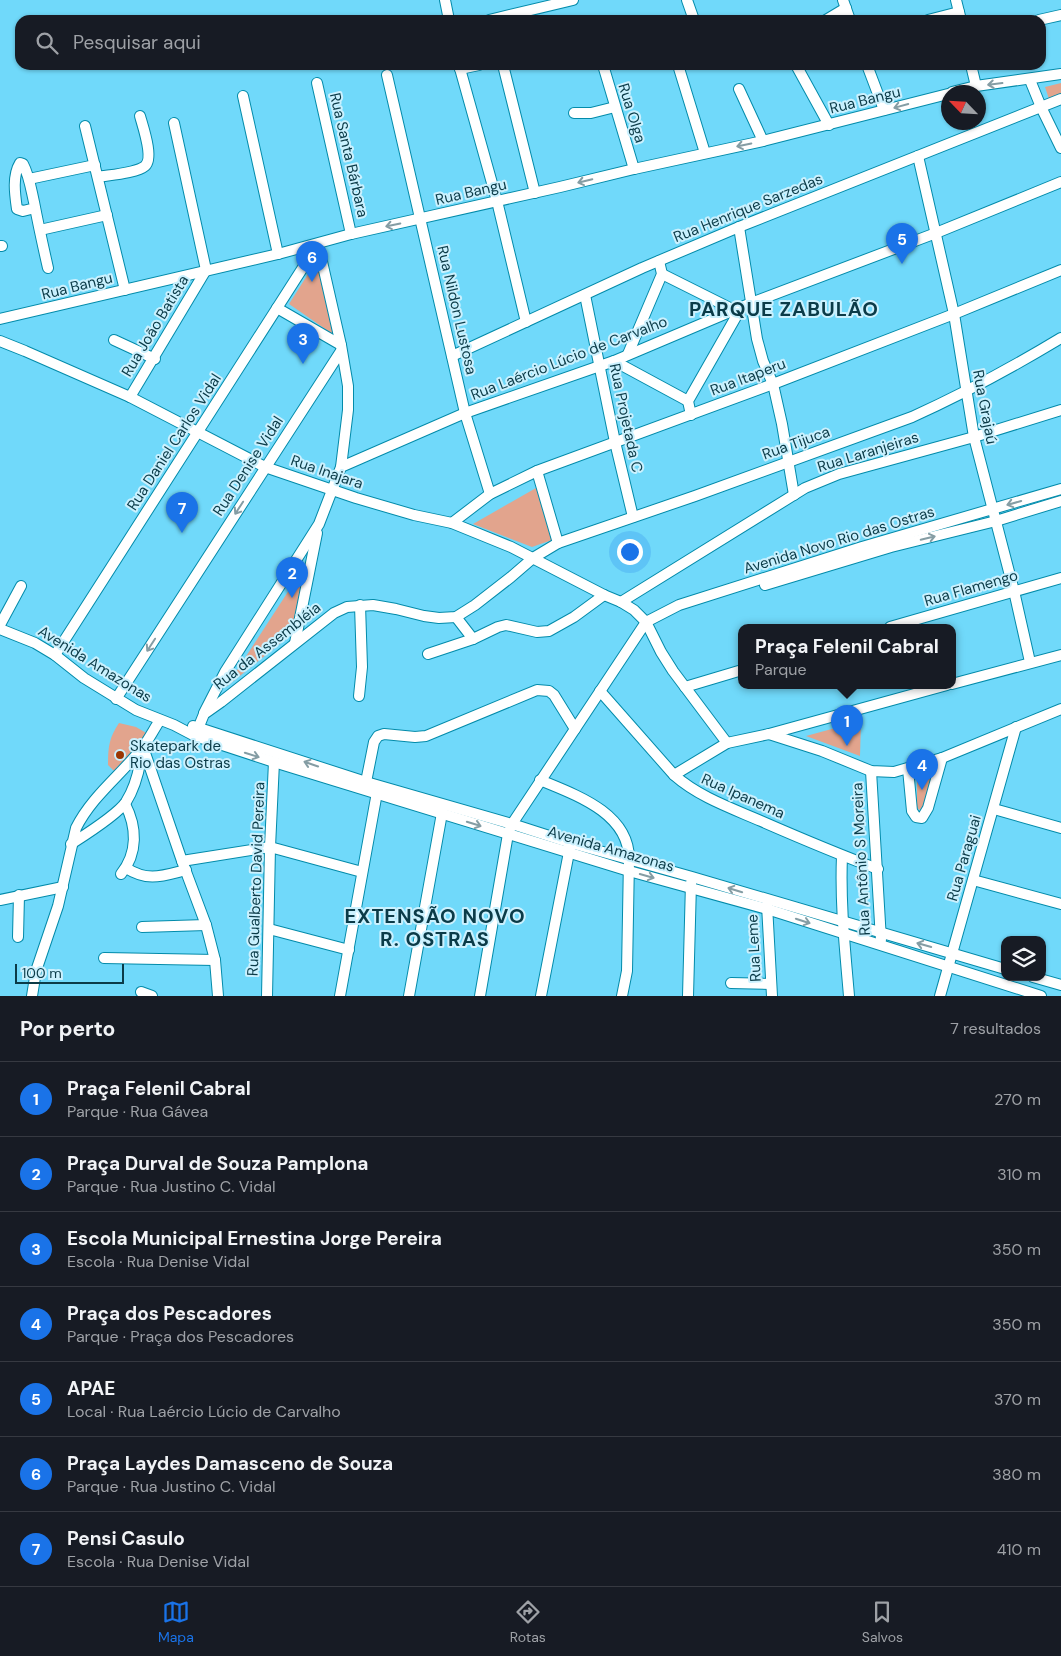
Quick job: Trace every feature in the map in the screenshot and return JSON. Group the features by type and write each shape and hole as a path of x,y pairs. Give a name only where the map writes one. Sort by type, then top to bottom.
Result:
{"street":[{"path":"445,0 448,15"},
{"path":"511,15 573,0"},
{"path":"686,0 692,15"},
{"path":"956,0 960,15"},
{"path":"832,15 844,4"},
{"path":"1046,18 1061,14"},
{"path":"461,70 497,201 526,322"},
{"path":"504,70 535,193"},
{"name":"Rua Olga","path":"604,70 634,169"},
{"path":"680,70 705,153"},
{"path":"799,70 829,125"},
{"path":"869,70 884,110"},
{"path":"972,70 976,85"},
{"path":"985,85 1061,74"},
{"name":"Rua Nildon Lustosa","path":"387,75 465,413 490,494"},
{"path":"1030,80 1061,148"},
{"name":"Rua Santa Bárbara","path":"317,83 351,234"},
{"path":"740,89 763,141"},
{"path":"243,96 278,254"},
{"name":"Rua Bangu","path":"0,319 278,254 351,234 763,141 941,96"},
{"name":"Rua Henrique Sarzedas","path":"452,356 658,261 1061,98"},
{"path":"574,113 591,113 615,107"},
{"path":"98,178 138,170 145,166 148,161 148,148 140,116"},
{"path":"174,123 206,270"},
{"path":"85,126 125,290"},
{"name":"Rua Grajaú","path":"918,156 954,314 974,436 1014,591 1030,662"},
{"path":"35,208 23,211 17,209 15,190 17,170 20,163 23,164 29,179 48,268"},
{"path":"29,179 95,165"},
{"name":"Rua Laércio Lúcio de Carvalho","path":"341,467 465,413 614,361 751,303 936,233 1061,182"},
{"path":"40,230 107,215"},
{"path":"739,227 751,303 763,361 773,384 794,495"},
{"path":"295,643 319,524 341,467 348,410 348,386 318,244"},
{"name":"Rua Daniel Carlos Vidal","path":"55,655 318,244"},
{"path":"628,354 662,274 658,261"},
{"name":"Rua João Batista","path":"130,397 206,270"},
{"name":"Rua Itaperu","path":"452,523 490,494 537,471 773,384 954,314 1061,270"},
{"path":"662,274 738,309 688,401 691,415"},
{"name":"Rua Projetada C","path":"585,295 615,442 633,517"},
{"path":"277,308 341,348"},
{"name":"Rua Tijuca","path":"533,558 558,543 912,417 1034,355 1061,338"},
{"path":"114,340 154,359"},
{"name":"Rua Inajara","path":"0,341 130,397 265,467 331,490 414,515 452,523 533,558 621,602 634,610 648,625"},
{"name":"Rua Denise Vidal","path":"116,699 341,348"},
{"path":"614,361 688,401"},
{"name":"Rua Laranjeiras","path":"621,602 805,488 839,474 1061,410"},
{"path":"537,471 558,543"},
{"name":"Avenida Novo Rio das Ostras","path":"510,829 540,780 636,638 648,625 679,605 854,550 1061,489"},
{"name":"Avenida Novo Rio das Ostras","path":"648,625 677,611 891,547 1061,501"},
{"path":"204,714 225,672 319,524"},
{"path":"472,639 456,617 475,605 533,558"},
{"name":"Rua Flamengo","path":"900,624 1061,578"},
{"path":"0,627 21,586"},
{"path":"428,654 506,625 537,632 549,631 574,617 604,595"},
{"path":"359,696 362,667 360,605"},
{"name":"Rua da Assembléia","path":"196,731 204,714 334,613 347,607 360,605 396,609 432,617 456,617"},
{"path":"648,625 661,652 727,744"},
{"name":"Avenida Amazonas","path":"0,627 35,643 55,655 84,678 116,699 160,720 366,782 378,790 442,814 510,829"},
{"path":"956,683 1061,655"},
{"path":"685,687 738,671"},
{"path":"674,775 727,744 933,689"},
{"path":"366,782 374,742 378,736 384,734 415,737 426,736 530,692 543,690 554,696 575,729"},
{"name":"Rua Ipanema","path":"600,691 674,775 687,787 719,803 842,856 878,869"},
{"path":"769,734 822,751 871,771 894,772 942,758 1061,709"},
{"path":"31,996 36,971 63,887 76,828 95,799 143,747 160,720"},
{"name":"Rua Paraguai","path":"940,996 1016,727"},
{"name":"Avenida Amazonas","path":"196,731 274,762 510,829 570,848 629,871 690,888 842,921 1001,968"},
{"path":"71,844 101,824 125,804 140,770 143,747"},
{"path":"143,747 206,925 216,960 218,996"},
{"path":"908,769 912,811 916,817 922,818 928,808 942,758"},
{"name":"Rua Gualberto David Pereira","path":"267,996 274,762"},
{"name":"Rua Antônio S Moreira","path":"871,771 881,945"},
{"path":"540,780 587,800 602,810 626,838 630,859 627,971 622,996"},
{"path":"340,996 378,790"},
{"path":"125,804 133,821 135,832 133,852 124,871 143,877 162,876 184,866 270,846 362,872"},
{"path":"994,809 1061,828"},
{"path":"409,996 442,814"},
{"path":"480,996 510,829"},
{"path":"541,996 570,848"},
{"name":"Avenida Amazonas","path":"570,848 630,859 692,877 843,934 1042,996"},
{"path":"842,856 842,921 849,996"},
{"path":"688,996 690,888 692,877"},
{"path":"973,880 1061,904"},
{"path":"0,900 63,887"},
{"path":"18,937 19,895"},
{"name":"Rua Leme","path":"767,904 772,996"},
{"path":"142,928 206,925"},
{"path":"269,929 349,950"},
{"path":"104,958 216,960"},
{"path":"1046,981 1061,985"},
{"path":"730,983 771,984"},
{"path":"1059,996 1061,990"},
{"path":"141,992 152,996"}],"shaded area":[{"path":"1061,83 1061,94 1049,99 1045,87"},
{"path":"317,260 334,335 289,304"},
{"path":"536,488 552,540 532,547 473,524"},
{"path":"308,561 291,635 226,687"},
{"path":"861,721 860,756 806,736"},
{"name":"Skatepark de Rio das Ostras","path":"119,723 136,727 148,734 116,773 108,765 108,753 111,738"},
{"path":"933,768 923,807 919,810 917,807 917,773"}],"place":[{"name":"APAE","path":"902,264"},
{"name":"Praça Laydes Damasceno de Souza","path":"312,282"},
{"name":"Escola Municipal Ernestina Jorge Pereira","path":"303,364"},
{"name":"Pensi Casulo","path":"182,533"},
{"name":"Praça Durval de Souza Pamplona","path":"292,598"},
{"name":"Praça Felenil Cabral","path":"847,746"},
{"name":"Skatepark de Rio das Ostras","path":"120,755"},
{"name":"Praça dos Pescadores","path":"922,790"}],"district":[{"name":"PARQUE ZABULÃO","path":"784,309"},
{"name":"EXTENSÃO NOVO R. OSTRAS","path":"435,928"}]}
